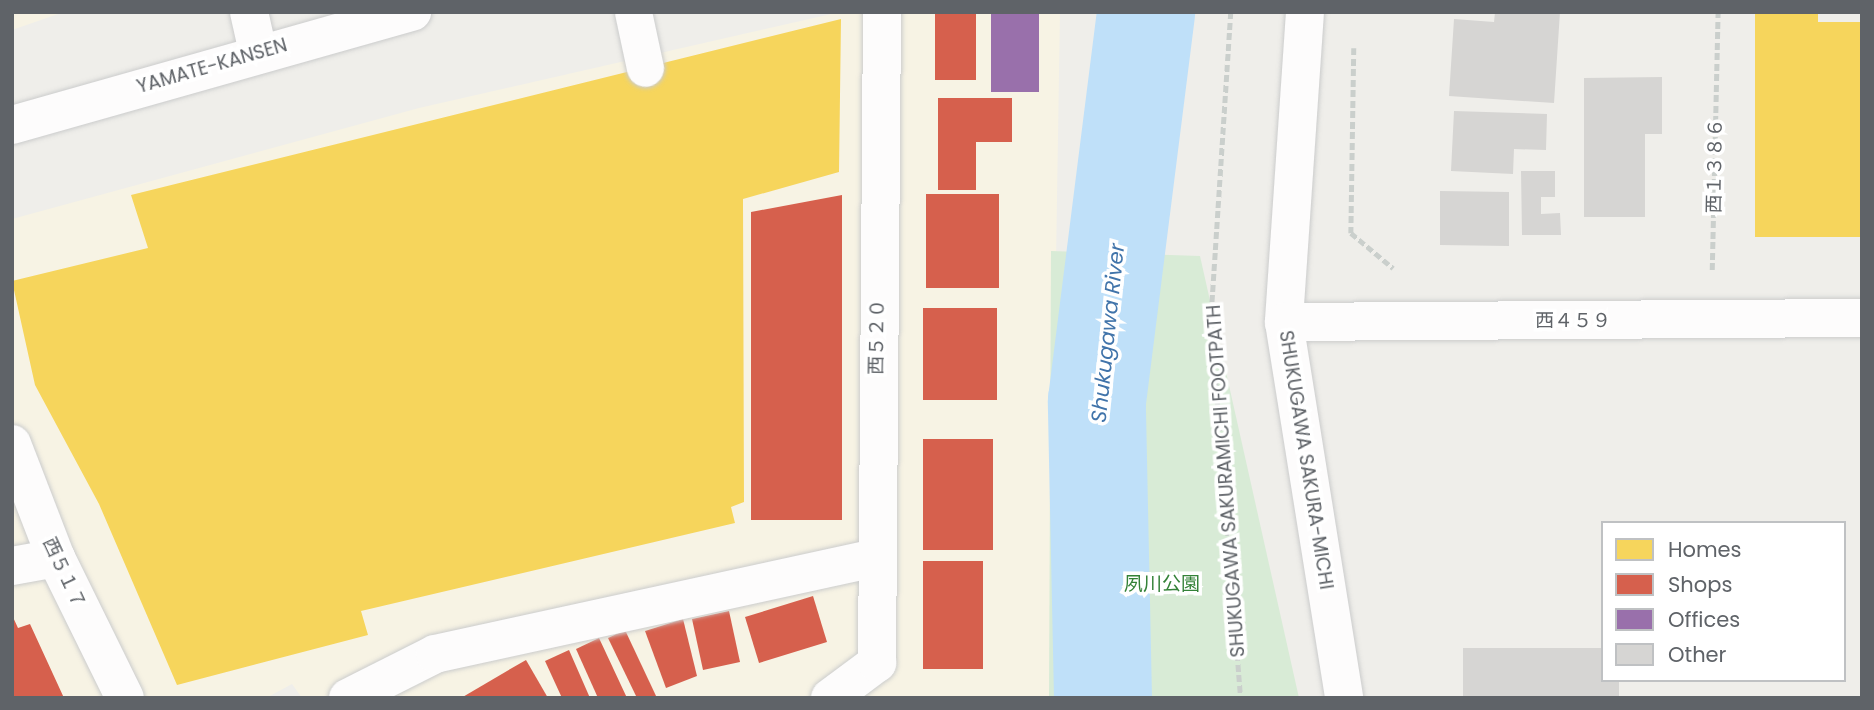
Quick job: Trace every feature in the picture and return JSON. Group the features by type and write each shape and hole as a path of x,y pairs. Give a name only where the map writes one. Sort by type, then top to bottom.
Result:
{"street":[{"path":"249,12 258,52"},
{"name":"YAMATE-KANSEN","path":"12,125 258,52 412,12"},
{"path":"633,12 645,68"},
{"name":"西５２０","path":"830,698 877,663 874,558 882,12"},
{"name":"SHUKUGAWA SAKURA-MICHI","path":"1305,12 1284,322 1344,698"},
{"name":"西４５９","path":"1284,322 1862,318"},
{"name":"西５１７","path":"12,444 56,558 125,698"},
{"path":"12,566 56,558"},
{"path":"348,698 435,654 874,558"}],"path":[{"name":"SHUKUGAWA SAKURAMICHI FOOTPATH","path":"1231,12 1211,319 1241,698"},
{"name":"西１３８６","path":"1712,321 1718,12"},
{"path":"1354,40 1351,233 1393,268"}],"shaded area":[{"path":"12,12 64,12 12,30"},
{"path":"840,12 1060,12 1049,698 302,698 292,684 266,698 12,698 12,219 419,108"}],"green space":[{"name":"夙川公園","path":"1051,251 1200,256 1299,698 1049,698"}],"building: Homes":[{"path":"1755,12 1818,12 1818,22 1862,22 1862,237 1755,237"},
{"path":"841,19 839,172 743,199 744,502 731,507 735,523 361,611 368,635 177,685 99,504 35,385 12,281 148,248 131,195"}],"building: Shops":[{"path":"935,12 976,12 976,80 935,80"},
{"path":"938,98 1012,98 1012,142 976,142 976,190 938,190"},
{"path":"926,194 999,194 999,288 926,288"},
{"path":"842,195 842,520 751,520 751,212"},
{"path":"923,308 997,308 997,400 923,400"},
{"path":"923,439 993,439 993,550 923,550"},
{"path":"923,561 983,561 983,669 923,669"},
{"path":"813,596 827,642 759,663 745,617"},
{"path":"729,611 740,662 703,670 692,619"},
{"path":"12,615 18,628 30,624 64,698 12,698"},
{"path":"683,619 697,676 666,688 645,631"},
{"path":"625,630 657,698 637,698 608,638"},
{"path":"599,638 627,698 598,698 576,649"},
{"path":"569,650 590,698 562,698 545,661"},
{"path":"526,660 548,698 461,698 512,668"}],"building: Offices":[{"path":"991,12 1039,12 1039,92 991,92"}],"building: Other":[{"path":"1495,12 1560,12 1554,103 1449,96 1454,19 1494,22"},
{"path":"1662,77 1662,134 1645,134 1645,217 1584,217 1584,78"},
{"path":"1454,111 1547,114 1546,150 1514,149 1513,174 1451,171"},
{"path":"1521,171 1555,171 1555,197 1541,197 1541,214 1560,213 1561,235 1522,235"},
{"path":"1440,191 1509,192 1509,246 1440,245"},
{"path":"1463,648 1601,648 1601,682 1619,682 1619,698 1463,698"}],"waterway":[{"name":"Shukugawa River","path":"1103,698 1097,401 1146,12"}]}
